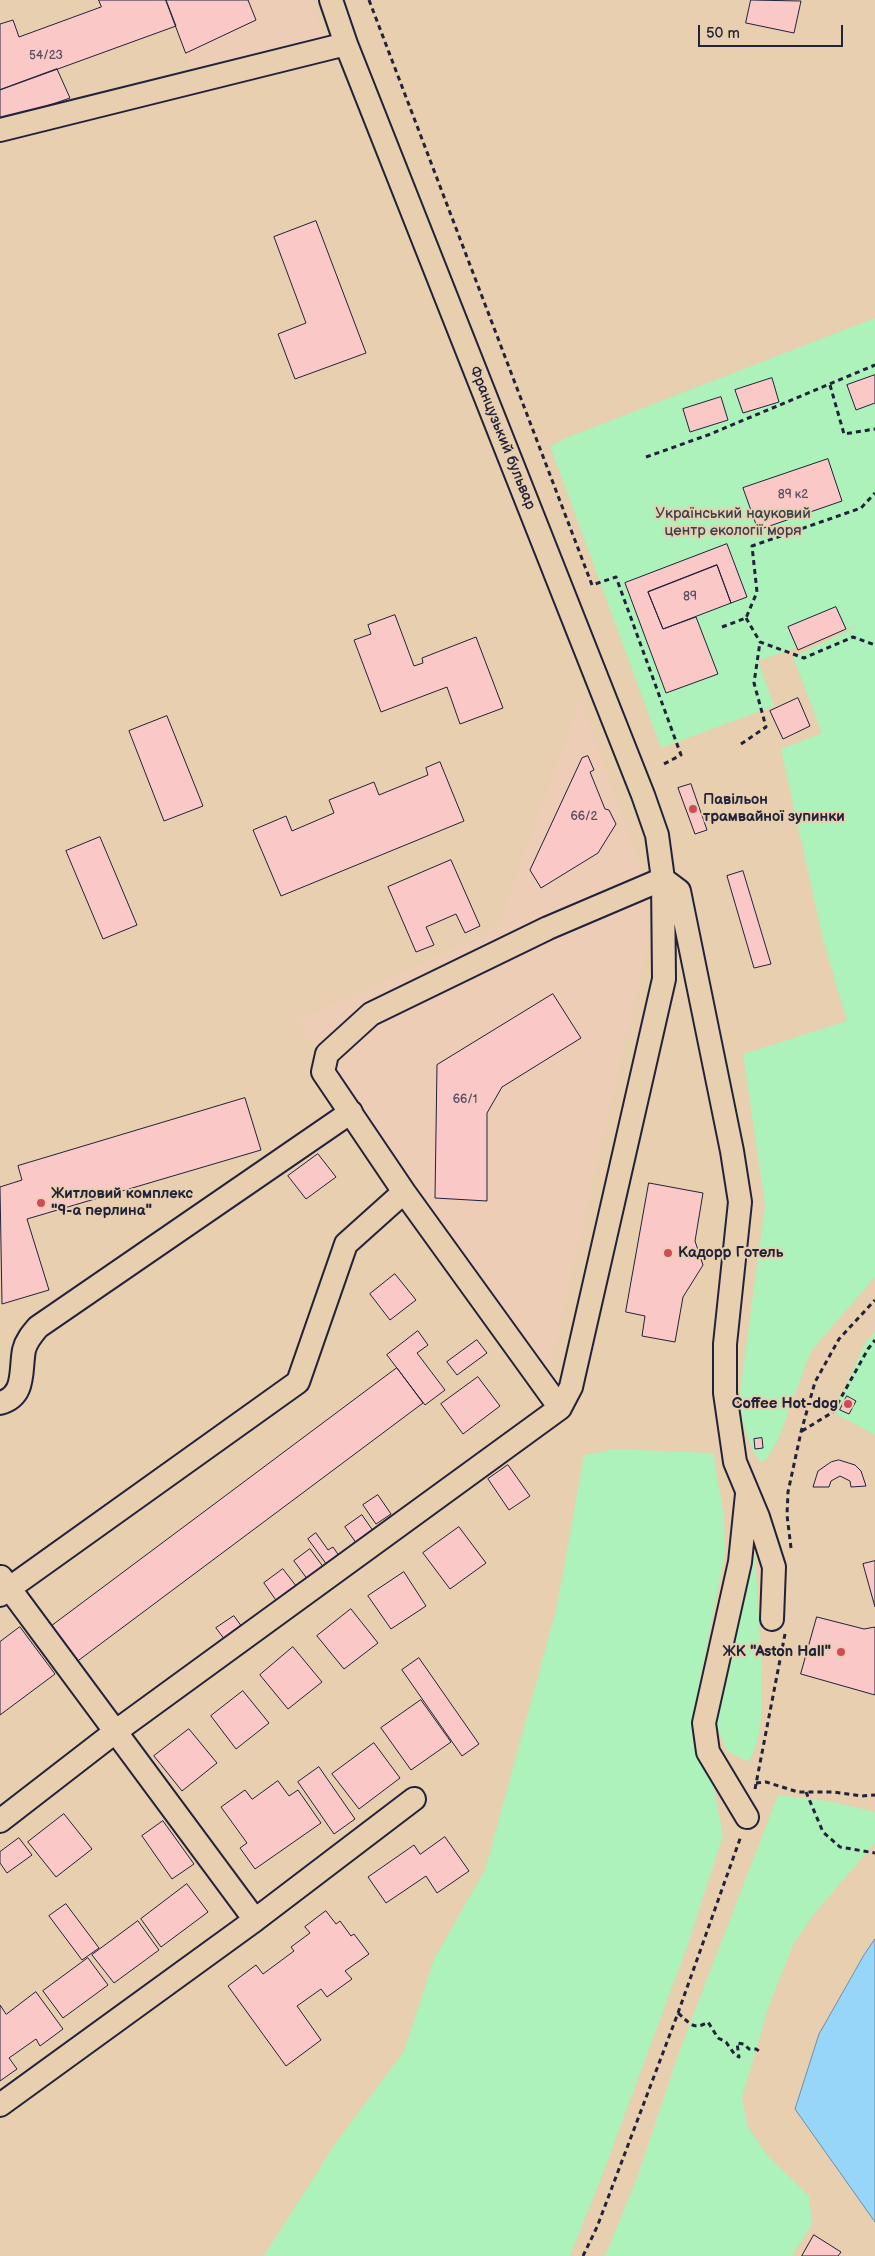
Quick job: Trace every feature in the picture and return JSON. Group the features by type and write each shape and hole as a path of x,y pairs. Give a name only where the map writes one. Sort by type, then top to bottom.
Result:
{"street":[{"name":"Французький бульвар","path":"331,0 346,44 643,795 657,836 663,879 664,978 570,1387 560,1408"},
{"path":"0,130 346,44"},
{"path":"0,1821 115,1732 560,1408 404,1192 323,1072 327,1054 371,1014 548,928 663,879 679,891 732,1151 740,1202 725,1344 725,1393 735,1462 758,1517 774,1567 772,1619"},
{"path":"0,1403 16,1393 22,1381 24,1349 30,1336 38,1327 351,1112"},
{"path":"255,1920 115,1732 3,1587 298,1382 346,1244 404,1192"},
{"path":"747,1491 740,1562 704,1723 708,1752 747,1817"},
{"path":"0,2105 255,1920 414,1799"}],"path":[{"path":"369,0 592,585 616,577 681,755 662,765"},
{"path":"646,457 708,435 875,365"},
{"path":"830,385 844,434 875,429"},
{"path":"722,627 746,618 757,592 752,546 861,508 875,493"},
{"path":"741,744 766,727 754,683 760,642 746,618"},
{"path":"760,642 804,658 853,637 875,645"},
{"path":"801,1432 832,1412 875,1340"},
{"path":"756,1783 766,1782 798,1792 875,1795"},
{"path":"806,1792 824,1832 840,1847 875,1853"},
{"path":"678,2013 695,2026 699,2027 708,2022 718,2038 726,2042 735,2055 740,2057 738,2043 762,2053"}],"shaded area":[{"path":"166,0 310,0 324,38 198,84"},
{"path":"580,699 645,879 647,948 550,1369 421,1201 367,1119 295,1020 497,928"}],"green space":[{"name":"Український науковий центр екології моря","path":"875,318 875,1277 811,1351 778,1440 767,1459 761,1462 753,1451 743,1424 740,1392 765,1205 743,1054 847,1021 823,939 781,749 822,733 793,657 861,625 758,661 774,706 661,748 550,446 566,438"},
{"path":"875,1332 875,1435 834,1413 866,1341"},
{"path":"615,1449 713,1453 724,1517 725,1554 700,1680 692,1739 712,1778 723,1836 688,1944 605,2168 570,2256 264,2256 335,2144 404,2051 434,1959 485,1870 557,1606 584,1455"},
{"path":"755,1555 762,1670 761,1716 758,1740 749,1762 727,1751 717,1726 717,1707 751,1557"},
{"path":"778,1795 828,1801 875,1812 875,1843 814,1914 794,1943 768,2008 742,2098 748,2127 768,2156 809,2196 812,2224 792,2256 605,2256 637,2178 679,2052"}],"water":[{"path":"875,1939 875,2222 795,2109 819,2034"}],"building":[{"path":"99,0 166,0 176,26 0,90 0,24 13,20 19,37 101,7"},
{"path":"166,0 248,0 256,20 186,53"},
{"path":"751,0 801,1 794,33 746,23"},
{"path":"57,69 70,98 0,122 0,90"},
{"path":"316,221 366,353 295,379 278,334 306,323 274,237"},
{"path":"875,375 875,403 856,410 847,385"},
{"path":"772,378 779,402 743,413 735,390"},
{"path":"721,397 728,420 690,432 683,409"},
{"path":"828,459 842,501 758,530 743,488"},
{"path":"727,544 747,597 731,603 717,565 648,592 663,629 696,617 718,674 666,693 625,583"},
{"path":"717,565 731,603 663,629 648,592"},
{"path":"836,607 846,629 798,650 788,627"},
{"path":"395,615 414,666 423,663 422,658 476,637 503,708 460,724 447,687 381,712 354,640 371,634 368,625"},
{"path":"798,698 810,726 783,739 770,711"},
{"path":"167,716 203,806 164,821 129,731"},
{"path":"588,756 594,770 590,772 605,809 609,810 616,824 598,853 541,888 530,870 582,758"},
{"path":"440,762 464,821 281,896 253,830 286,816 292,831 334,813 329,800 374,782 379,795 428,775 426,768"},
{"name":"Павільон трамвайної зупинки","path":"691,784 707,830 695,834 678,788"},
{"path":"100,837 137,925 103,939 66,851"},
{"path":"451,860 480,926 465,933 456,914 426,927 434,945 416,952 388,887"},
{"path":"743,871 771,964 754,968 727,876"},
{"path":"553,994 581,1038 502,1087 487,1113 487,1201 435,1198 437,1065"},
{"name":"Житловий комплекс \"9-а перлина\"","path":"245,1098 261,1150 27,1219 49,1290 2,1304 0,1187 22,1180 18,1166"},
{"path":"318,1154 336,1177 306,1199 288,1176"},
{"name":"Кадорр Готель","path":"649,1183 703,1193 695,1241 703,1265 683,1297 675,1342 642,1336 645,1316 626,1312"},
{"path":"395,1274 416,1300 390,1320 370,1294"},
{"path":"418,1331 428,1345 417,1353 445,1390 425,1405 387,1355"},
{"path":"477,1340 487,1353 457,1375 447,1362"},
{"path":"397,1368 423,1403 75,1663 49,1628"},
{"path":"478,1377 500,1406 463,1434 441,1404"},
{"name":"Coffee Hot-dog","path":"847,1396 856,1401 849,1414 840,1410"},
{"path":"762,1438 763,1448 755,1449 754,1439"},
{"path":"839,1460 855,1465 861,1471 866,1486 851,1487 850,1481 840,1476 831,1481 829,1487 813,1487 818,1471 831,1462"},
{"path":"508,1465 530,1496 509,1510 488,1479"},
{"path":"378,1495 391,1514 376,1524 363,1505"},
{"path":"362,1515 376,1535 359,1547 345,1527"},
{"path":"459,1527 486,1563 450,1589 423,1553"},
{"path":"316,1533 328,1550 333,1547 342,1560 330,1569 308,1539"},
{"path":"310,1549 327,1572 311,1584 294,1561"},
{"path":"875,1561 875,1607 863,1564"},
{"path":"283,1569 300,1591 280,1606 264,1583"},
{"path":"404,1572 426,1606 391,1629 368,1596"},
{"path":"351,1609 378,1643 344,1669 317,1636"},
{"path":"234,1616 245,1631 228,1644 216,1628"},
{"name":"ЖК \"Aston Hall\"","path":"817,1617 864,1629 875,1627 875,1695 801,1674"},
{"path":"20,1627 55,1674 0,1715 0,1642"},
{"path":"293,1647 322,1682 288,1709 260,1675"},
{"path":"419,1658 479,1744 462,1756 402,1670"},
{"path":"243,1691 269,1723 236,1749 211,1716"},
{"path":"421,1700 451,1742 411,1770 381,1728"},
{"path":"189,1729 217,1763 182,1791 154,1756"},
{"path":"374,1743 400,1778 359,1809 332,1774"},
{"path":"319,1767 355,1819 334,1834 298,1782"},
{"path":"278,1781 289,1796 298,1790 321,1823 255,1869 240,1848 247,1843 221,1807 245,1790 252,1799"},
{"path":"64,1814 92,1849 56,1877 28,1842"},
{"path":"163,1821 194,1864 172,1879 142,1836"},
{"path":"445,1837 469,1871 437,1893 426,1876 386,1903 368,1877 414,1845 420,1854"},
{"path":"19,1838 32,1855 7,1873 0,1863 0,1852"},
{"path":"187,1884 208,1912 161,1947 141,1919"},
{"path":"66,1904 99,1948 82,1960 49,1916"},
{"path":"326,1911 336,1924 340,1921 351,1936 354,1934 369,1954 345,1971 352,1979 327,1997 321,1989 297,2006 321,2040 286,2066 228,1986 256,1965 263,1974 294,1951 291,1947 310,1933 305,1927"},
{"path":"138,1921 159,1950 114,1983 92,1955"},
{"path":"88,1958 108,1985 63,2018 43,1991"},
{"path":"36,1992 63,2029 40,2046 36,2039 9,2058 17,2069 0,2081 0,2005 6,2014"},
{"path":"814,2235 841,2252 838,2256 802,2256"}],"place":[{"name":"Павільон трамвайної зупинки","path":"693,809"},
{"name":"Житловий комплекс \"9-а перлина\"","path":"41,1203"},
{"name":"Кадорр Готель","path":"668,1253"},
{"name":"Coffee Hot-dog","path":"848,1404"},
{"name":"ЖК \"Aston Hall\"","path":"841,1652"}]}
